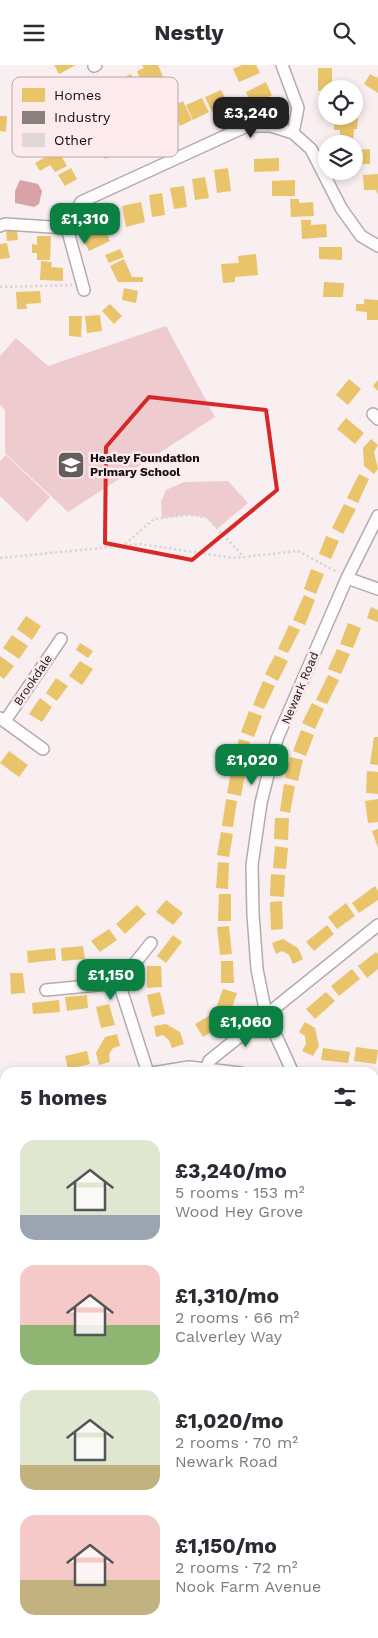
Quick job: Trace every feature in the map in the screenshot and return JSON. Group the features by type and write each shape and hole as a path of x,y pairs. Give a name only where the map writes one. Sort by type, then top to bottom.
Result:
{"street":[{"path":"282,65 298,108 293,133"},
{"path":"82,287 68,228 81,202 246,126 271,126 293,133 312,149 341,208 360,236 378,246"},
{"path":"0,226 6,224 68,228"},
{"name":"Newark Road","path":"290,1067 266,1014 258,969 253,915 252,865 261,803 277,739 347,578 378,516"},
{"path":"347,578 378,589"},
{"name":"Brookdale","path":"43,749 2,720 60,639"},
{"path":"207,1067 209,1061 378,925"},
{"path":"46,990 119,983 151,943"},
{"path":"119,983 146,1067"}],"path":[{"path":"0,287 82,287"},
{"path":"125,544 154,519 188,515 206,517 244,557"},
{"path":"0,558 125,544 140,544 234,558 298,551 347,578"}],"highlighted area":[{"path":"149,397 266,410 277,490 192,560 105,543 106,447"}],"shaded area":[{"path":"20,180 38,184 42,191 39,204 34,207 15,203 15,191"},
{"name":"Healey Foundation Primary School","path":"166,326 215,417 68,512 5,453 5,410 0,405 0,356 16,338 48,366"},
{"path":"6,455 50,497 27,522 0,496 0,461"},
{"path":"228,481 248,503 217,529 206,517 188,515 162,518 161,501 166,490 184,482"}],"building: Homes":[{"path":"54,65 76,65 59,74"},
{"path":"142,65 158,65 163,77 140,77 137,71 144,68"},
{"path":"242,65 256,65 260,73 239,82 233,69"},
{"path":"318,68 332,68 332,80 318,80"},
{"path":"370,74 377,78 378,76 378,93 364,84"},
{"path":"266,82 272,95 252,105 246,92"},
{"path":"221,90 228,104 212,112 205,97"},
{"path":"202,98 209,112 193,120 186,105"},
{"path":"183,101 192,120 180,126 178,122 178,104"},
{"path":"0,116 7,116 6,132 0,131"},
{"path":"334,125 357,125 357,129 354,129 354,135 340,135 340,130 334,130"},
{"path":"363,149 370,149 370,164 363,164"},
{"path":"46,157 62,157 67,166 55,172 50,165 40,171 35,163"},
{"path":"279,158 279,171 254,172 254,159"},
{"path":"71,168 77,179 65,186 58,175"},
{"path":"228,168 231,191 217,193 214,170"},
{"path":"378,174 378,195 376,190 364,190 363,175"},
{"path":"205,177 209,198 195,200 192,179"},
{"path":"295,180 295,196 272,196 272,181"},
{"path":"184,186 187,207 174,209 170,188"},
{"path":"162,193 165,215 152,217 149,195"},
{"path":"290,199 299,199 299,203 313,202 314,216 291,217"},
{"path":"141,202 145,222 126,227 122,206"},
{"path":"96,211 101,223 87,229 81,217"},
{"path":"301,220 311,220 311,225 326,224 327,237 302,239"},
{"path":"104,227 110,241 89,251 82,237"},
{"path":"17,230 18,240 7,241 6,231"},
{"path":"37,236 51,236 50,260 37,260 37,253 32,253 32,244 37,245"},
{"path":"7,243 10,258 0,259 0,244"},
{"path":"319,247 342,247 342,260 319,259"},
{"path":"120,249 124,257 109,263 105,255"},
{"path":"256,254 258,275 235,277 235,282 223,283 221,264 239,263 238,256"},
{"path":"124,259 132,277 143,277 143,282 118,282 110,266"},
{"path":"41,261 52,262 51,267 63,268 63,281 40,280"},
{"path":"324,282 344,283 343,297 323,297"},
{"path":"124,288 138,291 136,303 122,300"},
{"path":"40,291 41,303 26,304 27,309 17,309 16,292"},
{"path":"364,299 378,300 378,320 367,320 367,312 356,311 356,304 364,304"},
{"path":"110,304 122,316 114,324 102,311"},
{"path":"100,315 102,331 87,333 85,316"},
{"path":"69,316 82,316 81,337 69,336"},
{"path":"349,379 361,389 348,405 336,395"},
{"path":"378,380 378,391 373,386"},
{"path":"346,418 364,433 355,444 337,429"},
{"path":"371,439 378,445 374,452 378,469 374,474 364,466 363,448"},
{"path":"359,474 369,479 358,503 347,498"},
{"path":"344,504 356,509 343,534 332,528"},
{"path":"326,536 339,541 331,559 319,554"},
{"path":"311,569 324,574 316,594 304,589"},
{"path":"304,595 315,600 305,625 293,620"},
{"path":"371,607 378,610 378,622 367,618"},
{"path":"26,616 41,626 32,640 17,629"},
{"path":"348,623 361,628 353,648 340,644"},
{"path":"289,625 300,630 288,653 278,649"},
{"path":"12,635 28,646 19,659 3,648"},
{"path":"80,643 93,651 88,658 76,650"},
{"path":"337,649 350,654 341,674 328,669"},
{"path":"275,655 288,661 278,681 265,674"},
{"path":"0,656 14,666 4,679 0,676"},
{"path":"80,661 93,669 82,685 69,676"},
{"path":"328,675 339,680 327,704 316,700"},
{"path":"56,678 68,686 57,701 46,693"},
{"path":"263,681 275,686 264,709 253,705"},
{"path":"40,698 52,707 42,722 29,714"},
{"path":"312,703 324,709 315,729 302,723"},
{"path":"249,711 262,716 254,737 241,732"},
{"path":"301,730 314,735 306,756 293,751"},
{"path":"374,737 378,737 378,765 370,764"},
{"path":"239,739 250,742 244,768 232,765"},
{"path":"9,751 28,765 19,777 0,763"},
{"path":"290,757 303,760 298,781 285,778"},
{"path":"367,771 378,772 378,794 366,793"},
{"path":"231,772 245,775 241,796 227,793"},
{"path":"284,784 295,786 290,813 280,811"},
{"path":"226,799 237,801 233,827 222,826"},
{"path":"378,799 378,822 368,823 365,801"},
{"path":"275,818 289,818 288,840 274,839"},
{"path":"378,829 378,848 372,831"},
{"path":"221,832 233,834 229,857 217,855"},
{"path":"275,846 288,848 286,869 273,868"},
{"path":"218,862 229,863 228,889 216,888"},
{"path":"271,874 285,875 284,897 270,896"},
{"path":"375,886 378,891 378,900 359,913 352,903"},
{"path":"219,894 231,894 231,921 218,921"},
{"path":"166,900 183,913 173,925 156,912"},
{"path":"282,901 283,929 271,930 270,902"},
{"path":"346,903 355,916 337,929 328,917"},
{"path":"137,905 146,914 125,934 116,924"},
{"path":"327,925 334,934 314,951 306,942"},
{"path":"229,926 232,954 220,955 217,927"},
{"path":"109,929 117,940 100,952 91,941"},
{"path":"173,935 182,942 166,963 157,956"},
{"path":"283,939 298,948 303,959 293,964 289,955 282,951 276,954 272,943"},
{"path":"83,946 85,959 62,961 61,948"},
{"path":"55,948 56,960 28,963 27,951"},
{"path":"376,952 378,954 378,969 367,978 358,966"},
{"path":"221,961 233,961 234,983 221,983"},
{"path":"147,966 161,966 162,987 147,988"},
{"path":"352,969 360,979 339,996 331,986"},
{"path":"10,973 23,973 25,993 11,994"},
{"path":"223,989 237,993 230,1013 216,1008"},
{"path":"160,992 165,1014 152,1017 147,995"},
{"path":"326,992 335,1001 315,1019 306,1009"},
{"path":"87,995 88,1008 67,1011 65,997"},
{"path":"59,1000 60,1012 33,1014 32,1003"},
{"path":"109,1004 115,1025 101,1028 96,1007"},
{"path":"214,1013 221,1026 203,1037 195,1024"},
{"path":"305,1022 315,1028 319,1046 313,1056 302,1051 306,1044 305,1036 299,1032"},
{"path":"166,1024 180,1032 184,1044 172,1048 169,1040 163,1035 156,1037 154,1026"},
{"path":"117,1034 120,1046 113,1048 109,1054 110,1062 99,1065 96,1053 105,1037"},
{"path":"356,1047 378,1050 376,1064 354,1061"},
{"path":"323,1048 350,1052 348,1063 321,1060"},
{"path":"87,1051 90,1064 68,1067 65,1056"}],"place":[{"name":"Healey Foundation Primary School","path":"71,465"}]}
